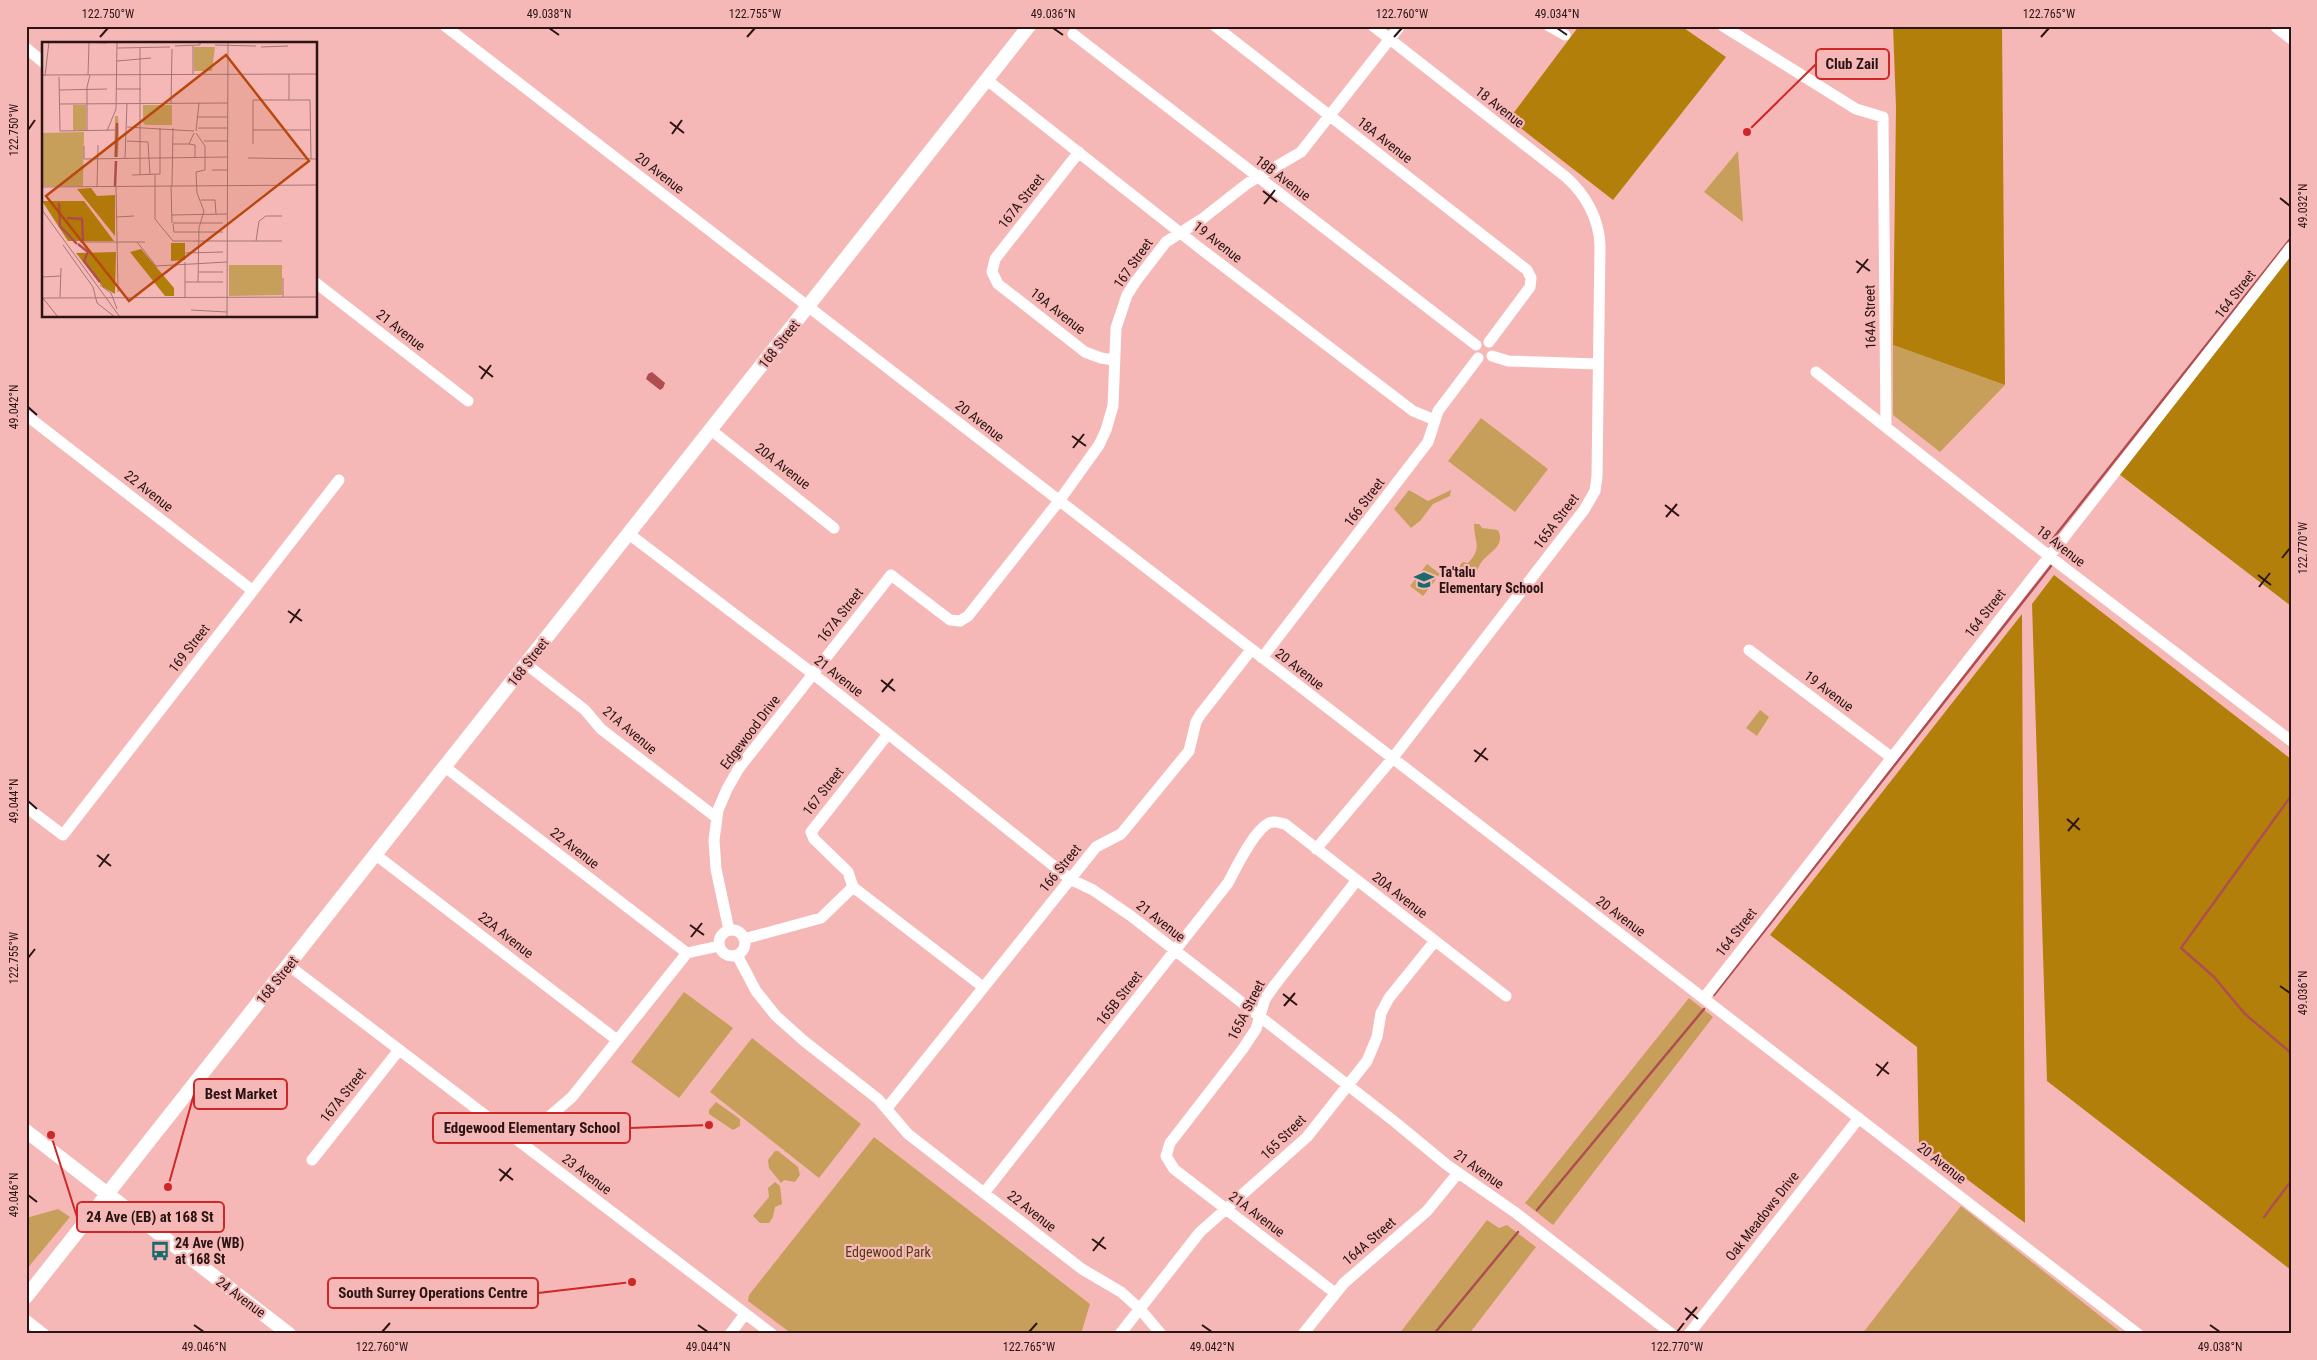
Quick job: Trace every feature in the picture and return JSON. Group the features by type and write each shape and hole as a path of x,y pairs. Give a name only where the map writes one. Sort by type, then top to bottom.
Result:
{"main road":[{"name":"168 Street","path":"26,1297 1029,26"},
{"path":"2278,26 2291,37"},
{"name":"24 Avenue","path":"26,1131 289,1334"}],"street":[{"name":"20 Avenue","path":"445,26 2138,1334"},
{"name":"18A Avenue","path":"1215,26 1527,270 1531,281 1528,290 1489,342"},
{"name":"18 Avenue","path":"1373,26 1566,177 1580,192 1596,222"},
{"name":"167 Street","path":"891,575 950,620 960,621 968,616 1059,500 1094,452 1106,430 1114,391 1116,328 1127,295 1157,252 1180,232 1202,219 1248,183 1302,152 1400,26"},
{"path":"1549,26 1565,35"},
{"name":"164A Street","path":"1723,26 1856,109 1883,117 1886,427"},
{"name":"18B Avenue","path":"1074,34 1476,345"},
{"path":"26,48 42,61"},
{"name":"19 Avenue","path":"987,80 1412,412 1435,420"},
{"name":"167A Street","path":"992,272 995,259 1079,152"},
{"name":"165A Street","path":"1316,849 1392,759 1592,498 1597,476 1600,245 1596,222"},
{"name":"164 Street","path":"1704,998 2291,247"},
{"name":"19A Avenue","path":"992,272 998,284 1085,352 1114,360"},
{"name":"21 Avenue","path":"318,285 468,401"},
{"path":"1481,341 1489,342 1494,348 1492,356 1485,360 1478,358 1475,353 1476,345 1481,341"},
{"path":"1492,356 1508,361 1598,364"},
{"name":"166 Street","path":"1262,658 1428,442 1438,411 1478,358"},
{"name":"18 Avenue","path":"1816,372 2049,556 2291,741"},
{"name":"22 Avenue","path":"26,415 253,591"},
{"name":"20A Avenue","path":"712,430 834,528"},
{"name":"169 Street","path":"26,807 63,835 339,480"},
{"name":"21 Avenue","path":"630,534 812,673 1070,879 1093,890 1116,906 1260,1016 1458,1174 1516,1213 1672,1334"},
{"name":"167A Street","path":"812,673 891,575"},
{"name":"166 Street","path":"888,1108 1096,847 1121,834 1189,750 1196,722 1200,715 1252,650"},
{"name":"19 Avenue","path":"1749,650 1891,757"},
{"name":"21A Avenue","path":"526,664 585,710 601,729 717,818"},
{"name":"Edgewood Drive","path":"729,930 716,869 714,840 717,818 727,789 739,768 812,673"},
{"name":"167 Street","path":"853,887 848,872 814,840 811,832 888,734"},
{"name":"22 Avenue","path":"445,767 687,953"},
{"name":"20A Avenue","path":"1274,821 1285,824 1506,996"},
{"name":"165B Street","path":"984,1193 1228,884 1254,838 1265,825 1274,821"},
{"name":"22A Avenue","path":"376,855 617,1040"},
{"name":"165A Street","path":"1166,1156 1170,1143 1256,1029 1265,999 1357,880"},
{"path":"744,939 821,918 853,887 983,987"},
{"path":"719,946 722,934 729,930 737,931 744,939 744,946 737,955"},
{"name":"165 Street","path":"1120,1334 1200,1232 1302,1143 1348,1086 1368,1060 1377,1037 1381,1013 1389,998 1435,940"},
{"path":"520,1142 572,1097 687,953 719,946"},
{"path":"719,946 728,955 737,955"},
{"path":"737,955 756,991 776,1016 888,1108"},
{"name":"23 Avenue","path":"288,965 772,1334"},
{"name":"167A Street","path":"312,1160 399,1050"},
{"name":"22 Avenue","path":"888,1108 894,1119 908,1134 1082,1269 1121,1292 1140,1309 1161,1334"},
{"name":"Oak Meadows Drive","path":"1689,1334 1859,1118"},
{"name":"21A Avenue","path":"1166,1156 1174,1169 1335,1293"},
{"name":"164A Street","path":"1303,1334 1344,1283 1427,1211 1458,1174"},
{"path":"730,1334 745,1314"},
{"path":"26,1320 44,1334"}],"green space":[{"path":"1738,151 1743,222 1704,192"},
{"path":"1893,345 2005,385 1940,452 1893,415"},
{"path":"1481,418 1548,469 1515,512 1448,461"},
{"path":"1409,490 1428,501 1451,490 1450,496 1433,504 1420,521 1411,528 1394,509"},
{"path":"1474,524 1479,524 1482,528 1498,530 1500,539 1497,546 1482,562 1474,576 1469,573 1464,577 1460,572 1460,565 1463,562 1468,563 1473,558 1477,545"},
{"path":"1427,564 1440,574 1423,596 1410,586"},
{"path":"1760,710 1769,717 1757,736 1746,728"},
{"path":"684,992 733,1028 679,1098 631,1062"},
{"path":"1689,998 1713,1017 1553,1225 1525,1203"},
{"path":"752,1038 861,1124 819,1178 710,1092"},
{"path":"716,1102 740,1119 740,1126 733,1130 709,1114 709,1110"},
{"name":"Edgewood Park","path":"874,1137 1090,1304 1081,1334 792,1334 748,1301 749,1295"},
{"path":"775,1151 778,1151 798,1167 800,1175 795,1182 784,1180 781,1183 769,1168 768,1160"},
{"path":"775,1182 780,1186 782,1204 775,1207 773,1217 769,1223 760,1223 753,1216 769,1197 768,1188"},
{"path":"1961,1206 2123,1334 1862,1334"},
{"path":"58,1209 70,1217 26,1270 26,1218"},
{"path":"1487,1220 1499,1228 1507,1225 1536,1247 1469,1334 1399,1334"}],"shaded area":[{"path":"1579,26 1681,26 1726,57 1613,200 1509,119"},
{"path":"1893,26 2002,26 2005,385 1893,345 1896,107"},
{"path":"2291,256 2291,606 2115,471"},
{"path":"652,372 665,383 660,390 646,379 648,374"},
{"path":"2054,575 2291,759 2291,1270 2047,1081 2032,604"},
{"path":"2022,614 2025,1223 1919,1143 1917,1047 1770,935"}],"waterway":[{"path":"2051,548 2051,541 2291,238"},
{"path":"1714,995 2051,566"},
{"path":"2291,796 2181,948 2214,977 2245,1014 2291,1053"},
{"path":"1537,1210 1704,1009"},
{"path":"2264,1217 2291,1181"},
{"path":"1434,1334 1518,1232"}],"place":[{"name":"Club Zail","path":"1747,132"},
{"name":"Ta'talu Elementary School","path":"1424,580"},
{"name":"Edgewood Elementary School","path":"709,1125"},
{"name":"24 Ave (EB) at 168 St","path":"51,1135"},
{"name":"Best Market","path":"168,1187"},
{"name":"24 Ave (WB) at 168 St","path":"160,1251"},
{"name":"South Surrey Operations Centre","path":"632,1282"}]}
